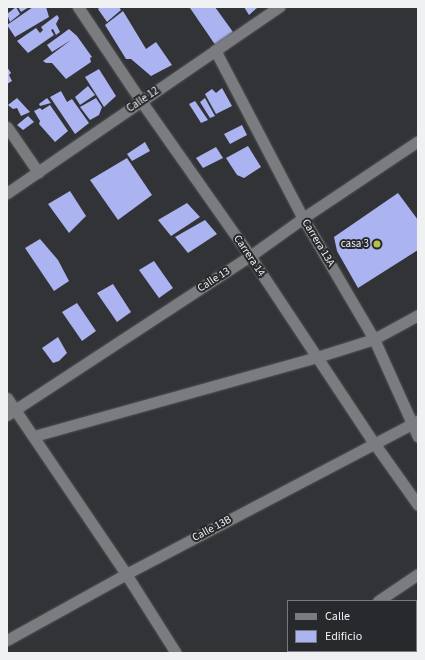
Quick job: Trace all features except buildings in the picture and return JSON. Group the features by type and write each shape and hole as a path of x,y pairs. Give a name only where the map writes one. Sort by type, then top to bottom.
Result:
{"street":[{"name":"Carrera 14","path":"78,7 141,101 250,256 374,443 418,505"},
{"name":"Calle 12","path":"7,192 279,7"},
{"name":"Carrera 13A","path":"215,50 303,218 374,339 415,423 418,437"},
{"path":"7,127 38,172"},
{"name":"Calle 13","path":"11,413 250,256 303,218 418,141"},
{"path":"34,436 317,357 374,339 418,316"},
{"path":"7,398 11,413 34,436 126,574 176,653"},
{"name":"Calle 13B","path":"7,640 126,574 374,443 415,423"},
{"path":"379,600 418,574"}],"place":[{"name":"casa 3","path":"377,244"}]}
